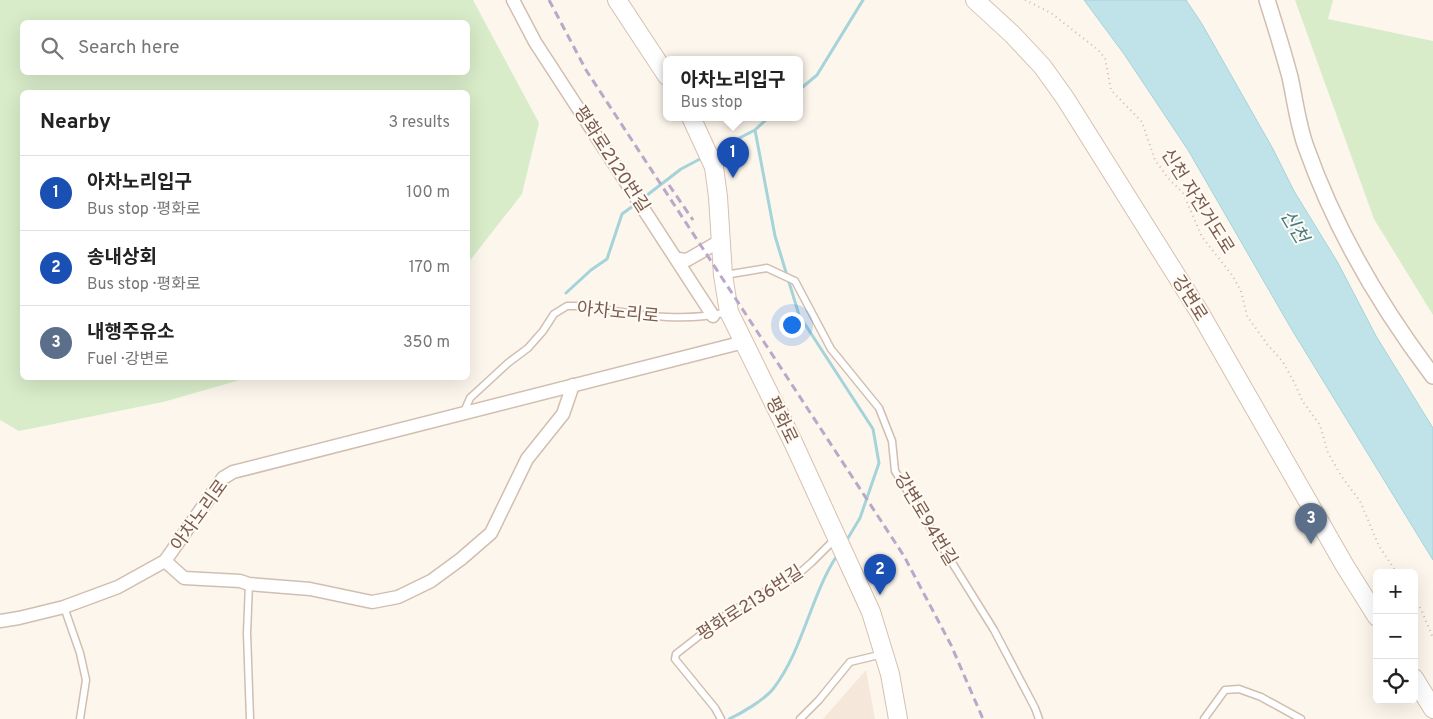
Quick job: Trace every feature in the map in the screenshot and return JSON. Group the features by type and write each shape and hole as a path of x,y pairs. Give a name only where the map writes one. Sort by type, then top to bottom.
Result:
{"main road":[{"path":"617,0 663,70"},
{"name":"강변로","path":"975,0 1012,34 1042,66 1064,98 1200,313 1375,614"},
{"name":"평화로","path":"693,121 714,167 723,275 721,314 744,342 794,442 871,612 884,654 898,719"},
{"path":"1418,685 1433,709"}],"street":[{"name":"평화로2120번길","path":"513,0 535,42 678,259 721,314"},
{"path":"1267,0 1289,75 1305,145 1329,206 1377,294 1407,341 1433,376"},
{"path":"678,259 687,260 720,241"},
{"name":"아차노리로","path":"0,621 64,606 118,586 164,561 223,478 233,472 744,342"},
{"path":"164,561 184,578 310,589 372,602 398,597 432,581 491,533 527,460 563,414 573,385"}],"lane":[{"name":"강변로94번길","path":"723,275 767,268 794,281 831,349 879,408 892,441 895,471 994,630 1039,719"},
{"name":"아차노리로","path":"464,413 470,398 508,363 528,348 543,331 554,314 567,306 582,306 675,319 721,314"},
{"name":"평화로2136번길","path":"720,719 715,708 675,659 676,654 726,616 766,591 795,577 837,537"},
{"path":"249,584 247,634 250,719"},
{"path":"64,606 80,653 86,680 80,719"},
{"path":"800,719 819,700 850,662 884,654"},
{"path":"1204,719 1226,690 1239,689 1261,697 1301,719"}],"path":[{"name":"신천 자전거도로","path":"1025,0 1051,13 1097,49 1105,58 1111,90 1142,122 1155,160 1168,178 1183,193 1202,237 1232,275 1241,291 1247,316 1266,344 1283,362 1296,384 1303,402 1320,425 1328,453 1342,477 1360,501 1379,546 1393,569"},
{"path":"1418,605 1433,638"}],"shaded area":[{"path":"866,670 875,719 823,719"}],"green space":[{"path":"0,0 473,0 539,123 522,194 470,260 470,90 20,90 20,380 240,380 163,402 19,431 0,420"},
{"path":"1295,0 1333,0 1328,19 1433,41 1433,315 1374,219"}],"water":[{"name":"신천","path":"1084,0 1186,0 1202,24 1273,149 1294,191 1338,263 1376,336 1433,428 1433,560 1292,330 1188,150 1124,54"}],"waterway":[{"path":"803,87 817,75 863,0"},
{"path":"765,121 755,130 775,236 799,315 873,429 879,463 860,518 848,538"},
{"path":"718,149 755,130"},
{"path":"642,199 681,169 700,159"},
{"path":"566,293 591,270 607,259 622,214 637,203"},
{"path":"729,719 764,697 773,689 783,674 792,658 819,589 836,557"}],"railway":[{"path":"549,0 586,70 904,556 951,645 983,719"},
{"path":"669,185 693,220"}],"place":[{"name":"아차노리입구","path":"733,178"},
{"name":"내행주유소","path":"1311,544"},
{"name":"송내상회","path":"880,595"}]}
